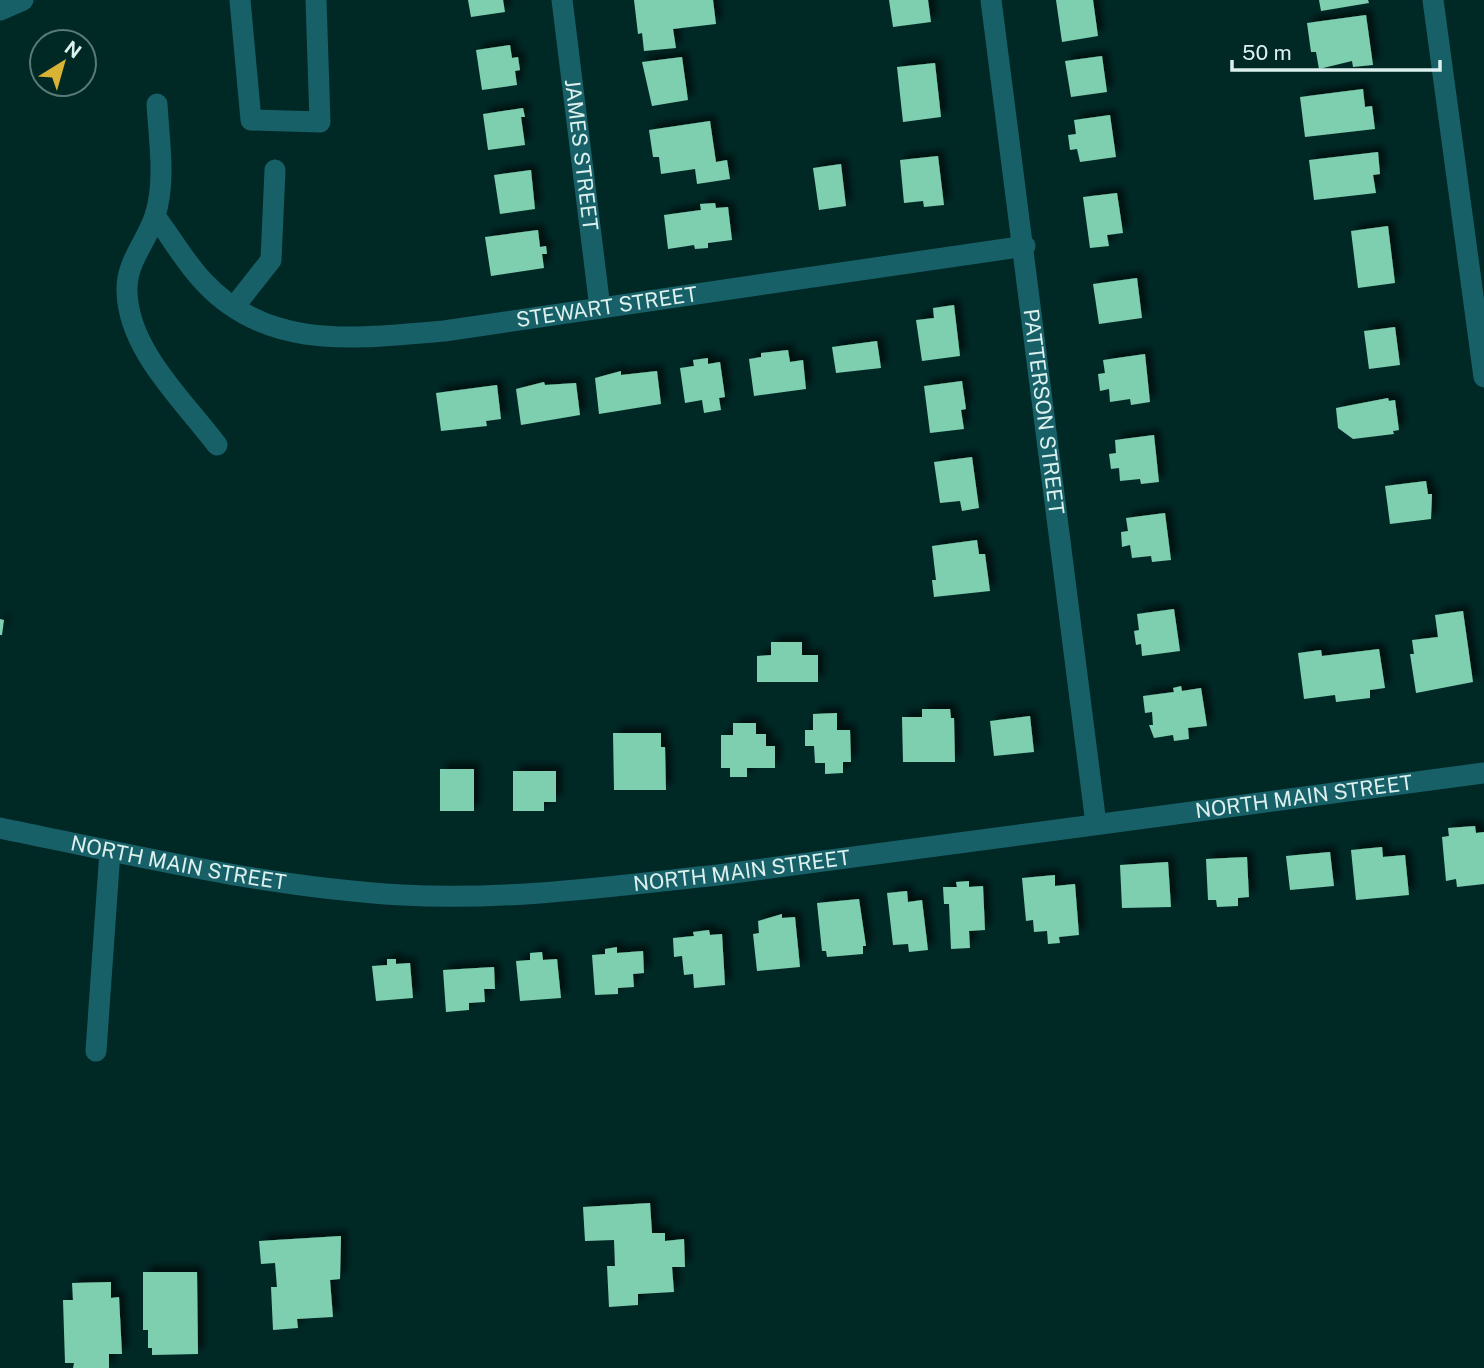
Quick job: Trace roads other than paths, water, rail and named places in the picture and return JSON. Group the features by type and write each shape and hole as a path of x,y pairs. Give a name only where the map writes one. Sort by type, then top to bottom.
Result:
{"street":[{"path":"0,10 23,0"},
{"path":"240,0 251,120 320,122 316,0"},
{"name":"JAMES STREET","path":"562,0 600,308"},
{"name":"PATTERSON STREET","path":"991,0 1025,246 1096,824"},
{"path":"1433,0 1484,377"},
{"path":"157,104 161,167 155,216 136,251 127,289 131,317 145,351 218,445"},
{"path":"234,307 271,260 275,170"},
{"name":"STEWART STREET","path":"155,216 203,281 234,307 254,321 279,330 308,335 374,336 444,331 1025,246"},
{"name":"NORTH MAIN STREET","path":"0,828 183,866 344,891 465,896 595,888 718,875 1484,773"},
{"path":"96,1051 110,851"}]}
